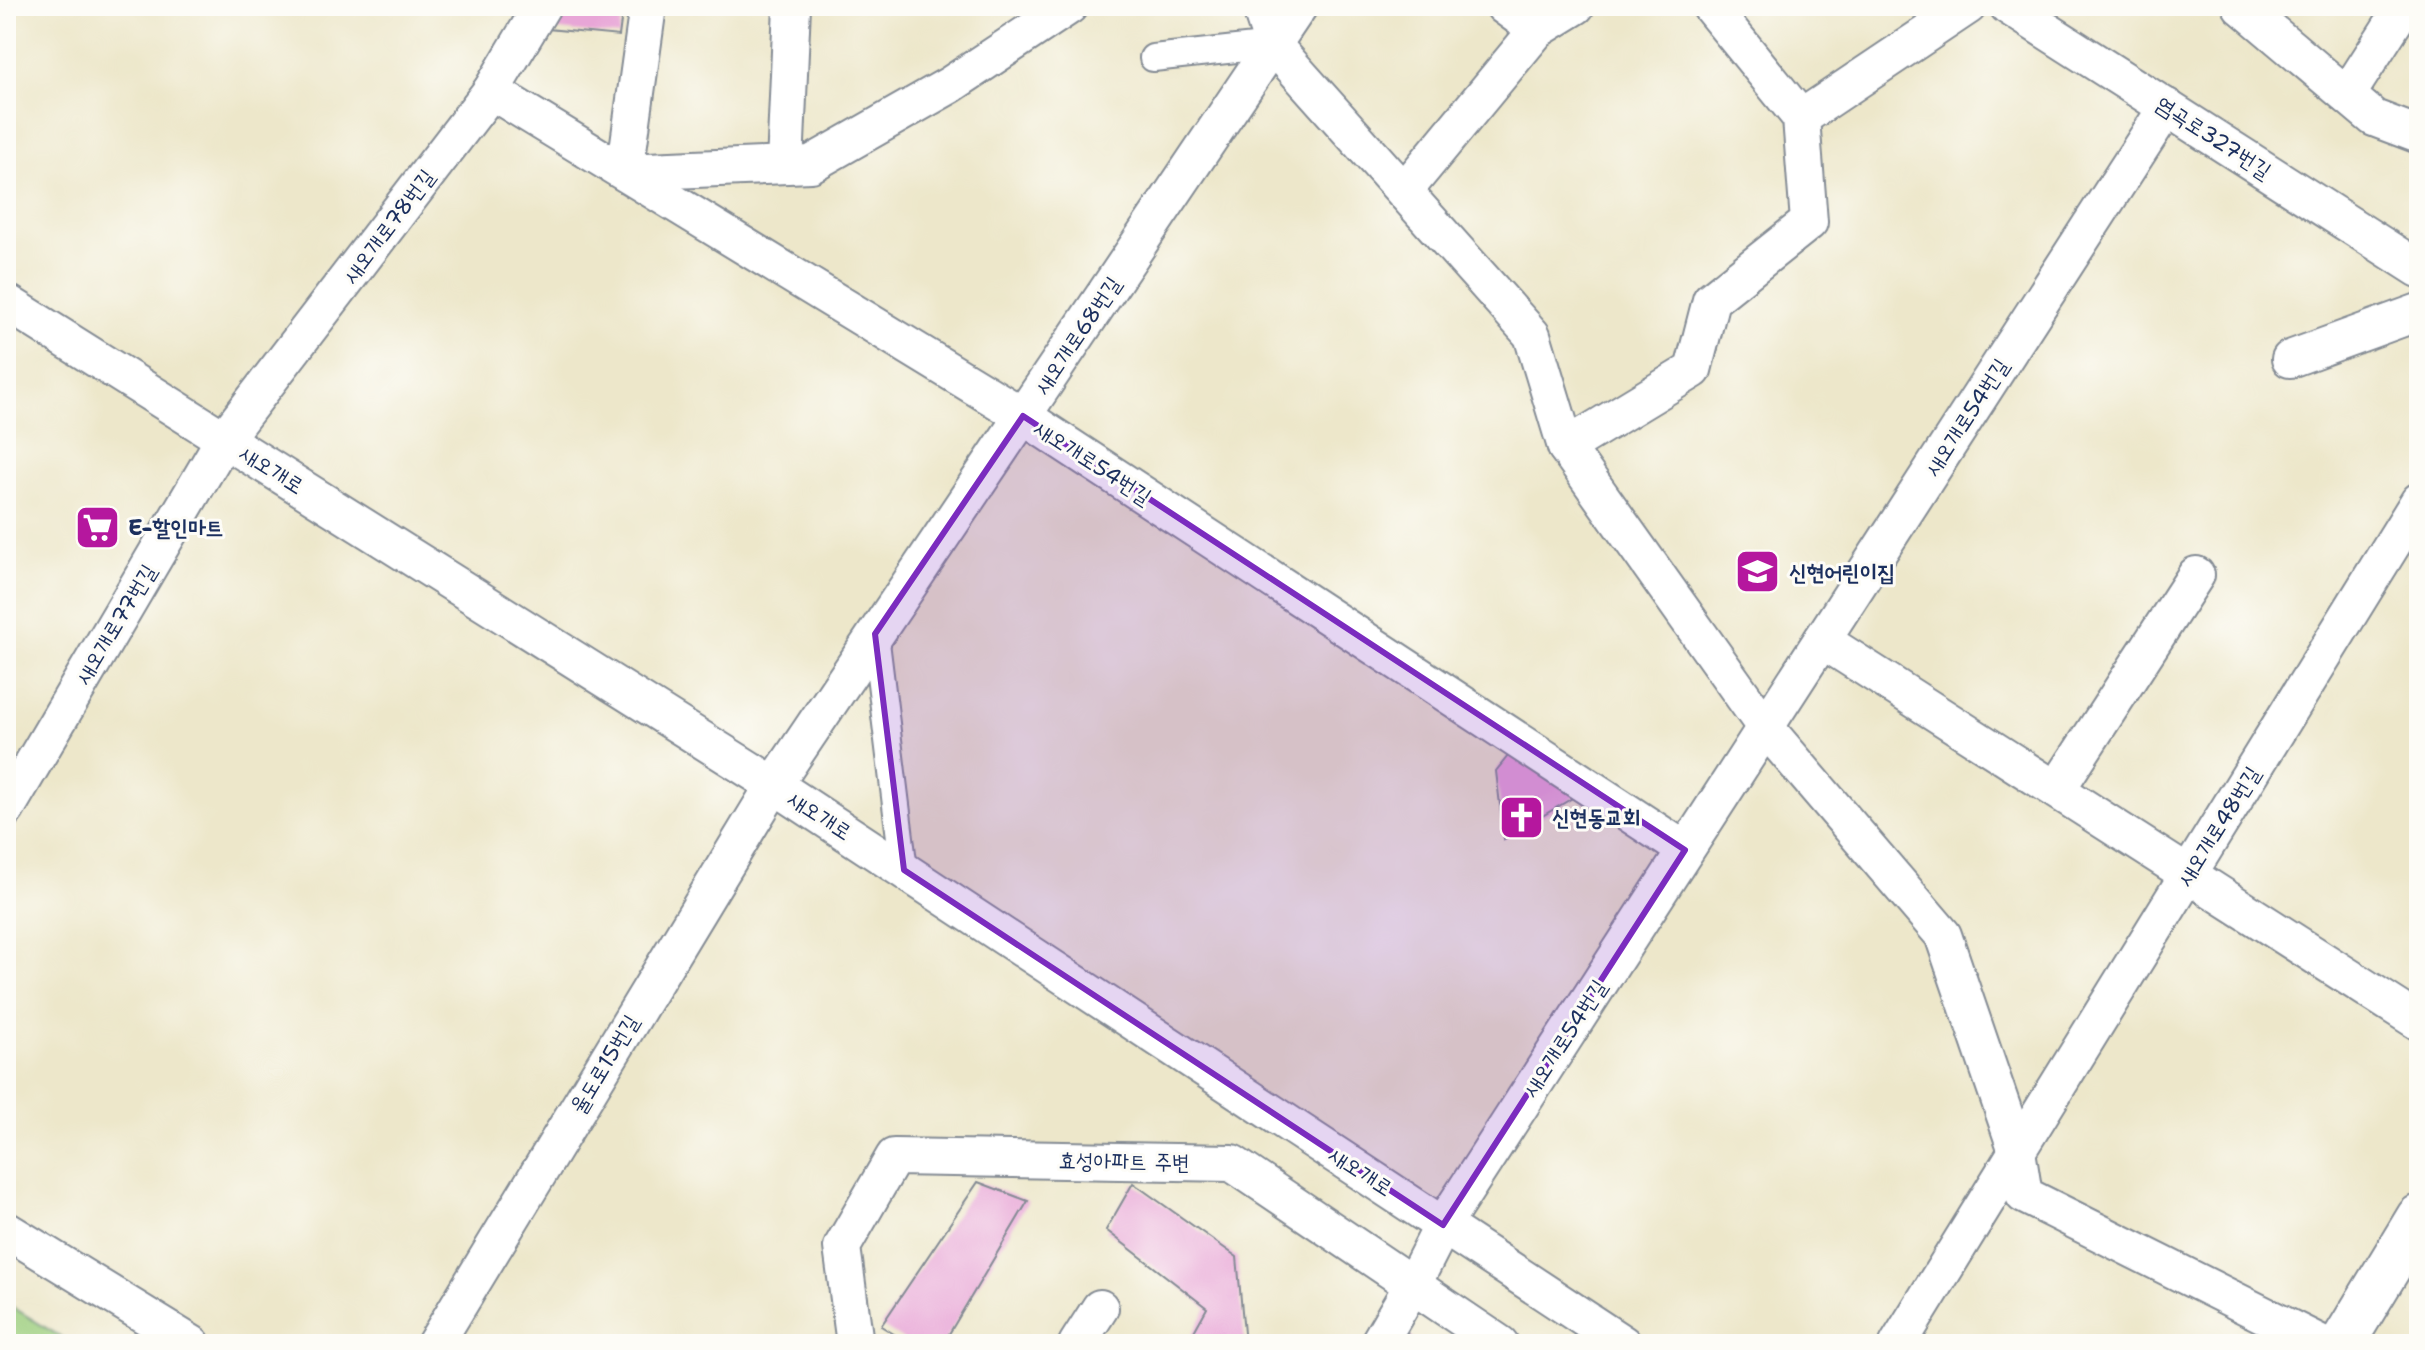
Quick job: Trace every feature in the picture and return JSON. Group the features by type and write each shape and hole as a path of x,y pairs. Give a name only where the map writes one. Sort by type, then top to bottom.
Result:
{"street":[{"name":"새오개로78번길","path":"224,439 491,91 542,6"},
{"path":"648,6 625,172 811,164 950,85 1069,6"},
{"path":"785,165 792,6"},
{"path":"1260,6 1273,45 1532,335 1566,447 1765,727 1943,935 2017,1151 2024,1195 2322,1344"},
{"name":"새오개로68번길","path":"774,785 1299,6"},
{"path":"1504,6 1537,30"},
{"path":"1404,191 1537,30 1576,6"},
{"path":"1566,447 1693,370 1711,300 1809,222 1801,118 1710,6"},
{"path":"1801,118 1968,6"},
{"name":"염곡로327번길","path":"2008,6 2419,269"},
{"path":"2241,6 2374,118 2419,135"},
{"path":"2347,95 2404,6"},
{"path":"1153,58 1273,45"},
{"name":"새오개로54번길","path":"491,91 1023,416 1685,850"},
{"name":"새오개로54번길","path":"1378,1344 1443,1225 2167,107"},
{"name":"새오개로","path":"6,302 774,785 1623,1344"},
{"path":"2290,359 2419,312"},
{"name":"새오개로77번길","path":"6,809 224,439"},
{"name":"새오개로48번길","path":"1898,1344 2419,501"},
{"path":"2057,789 2196,575"},
{"path":"875,634 904,870"},
{"path":"1822,640 2419,1022"},
{"name":"율도로15번길","path":"435,1344 774,785"},
{"name":"효성아파트 주변","path":"855,1344 842,1247 894,1157 1232,1163 1500,1344"},
{"path":"2342,1344 2419,1217"},
{"path":"6,1230 192,1344"},
{"path":"1077,1344 1100,1308"}],"highlighted area":[{"path":"1023,416 1685,850 1443,1225 904,870 875,634"}],"green space":[{"path":"6,1303 72,1344 6,1344"}],"building":[{"path":"549,6 623,6 619,36 548,29"},
{"name":"신현동교회","path":"1512,751 1579,794 1504,839 1496,771"},
{"path":"978,1182 1028,1201 943,1344 910,1344 881,1326"},
{"path":"1133,1183 1237,1257 1245,1344 1187,1344 1207,1308 1106,1230"},
{"path":"1407,1334 1420,1344 1402,1344"}],"place":[{"name":"E-할인마트","path":"97,527"},
{"name":"신현어린이집","path":"1758,572"},
{"name":"신현동교회","path":"1521,817"}]}
